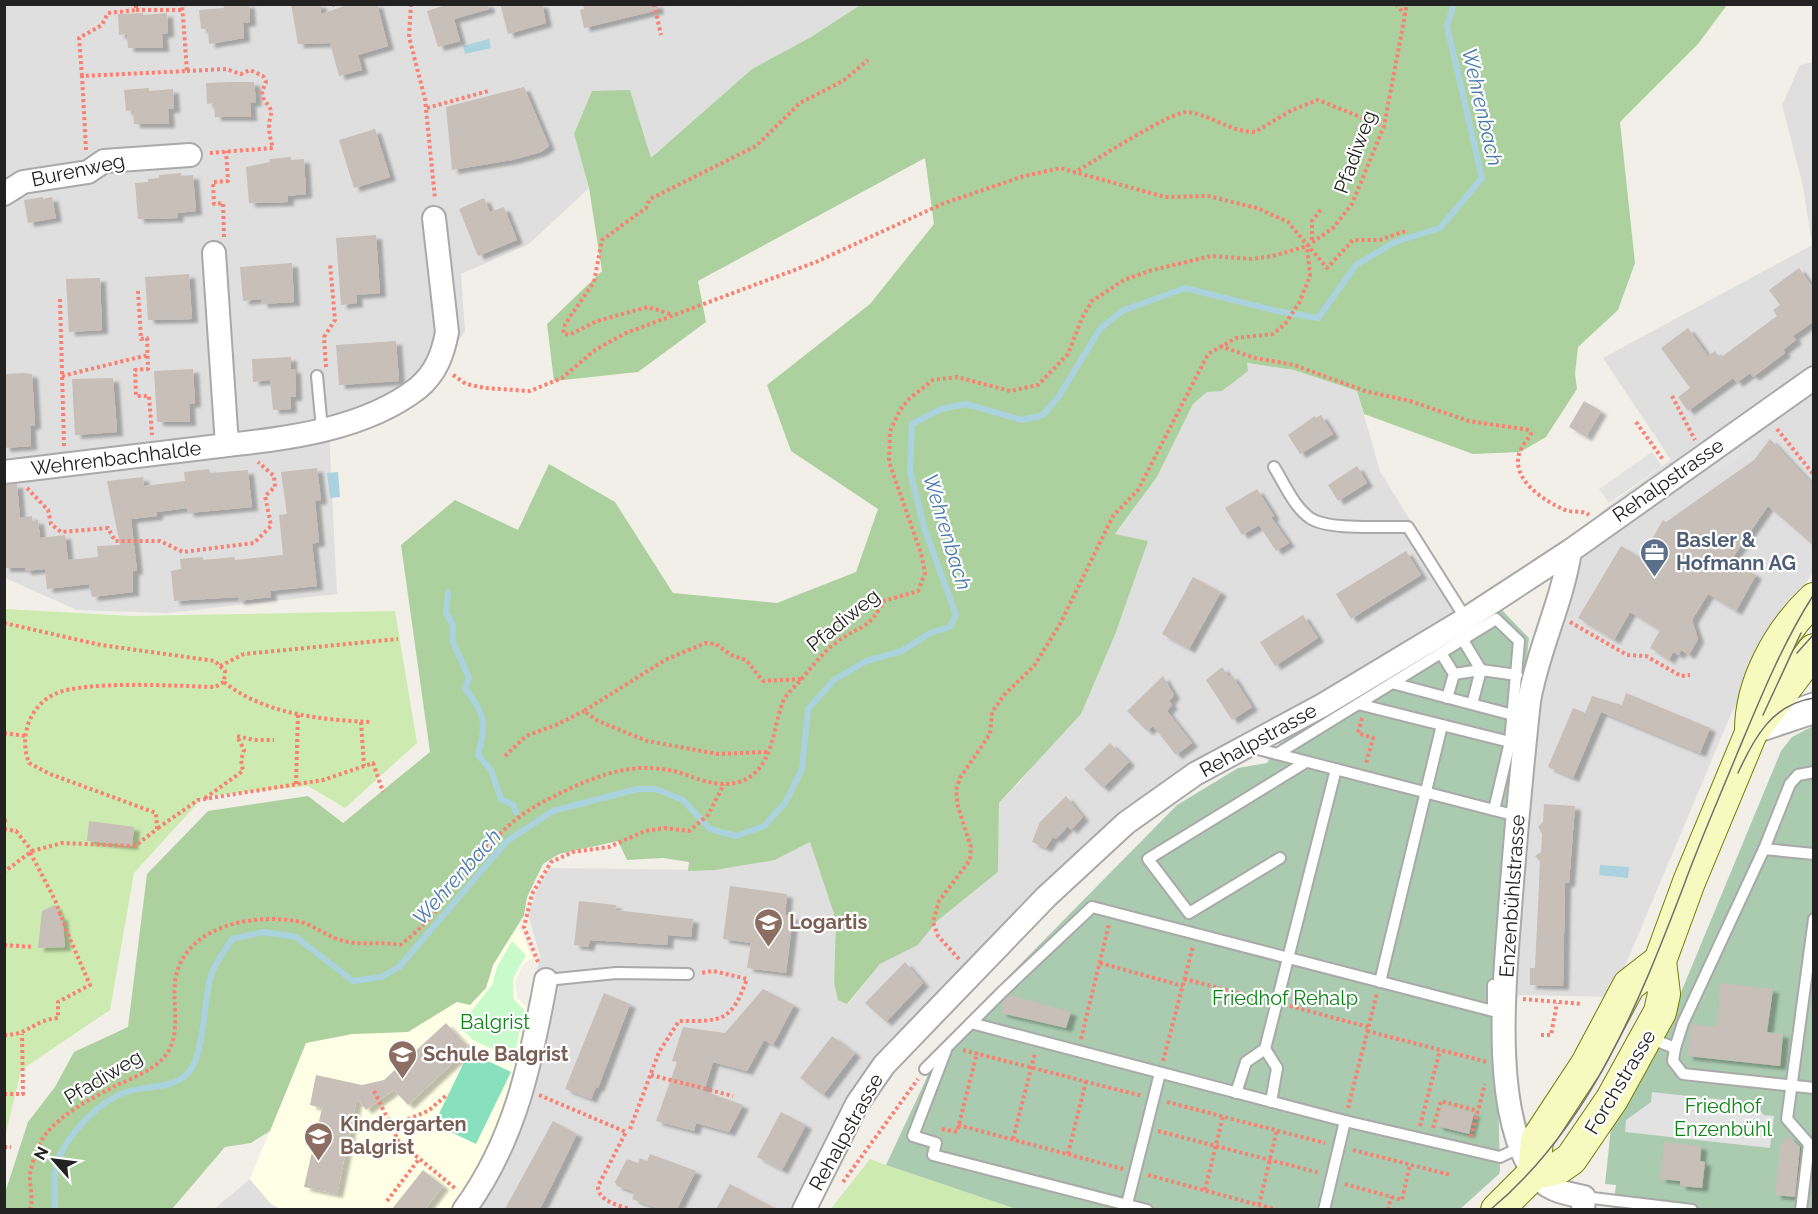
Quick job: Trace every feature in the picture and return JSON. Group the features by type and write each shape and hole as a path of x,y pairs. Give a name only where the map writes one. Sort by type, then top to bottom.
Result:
{"main road":[{"name":"Forchstrasse","path":"1751,733 1754,696 1766,669 1785,633 1814,599"},
{"name":"Forchstrasse","path":"1527,1160 1558,1168 1571,1159 1612,1099 1661,1043 1664,1002 1660,961 1689,882 1751,733 1811,645"},
{"name":"Forchstrasse","path":"1497,1209 1537,1140 1587,1065 1629,985 1660,961"}],"street":[{"name":"Burenweg","path":"4,194 23,182 88,172 104,161 190,155"},
{"name":"Wehrenbachhalde","path":"9,471 237,443 321,429 383,409 418,388 438,365 447,332 434,218"},
{"name":"Wehrenbachhalde","path":"214,253 237,443"},
{"name":"Rehalpstrasse","path":"804,1209 857,1104 884,1065 1046,897 1126,823 1195,774 1464,629 1596,532 1814,378"},
{"name":"Enzenbühlstrasse","path":"1527,1160 1506,1084 1503,1013 1518,816 1534,670 1565,581 1570,551"},
{"path":"1751,733 1814,712"},
{"path":"468,1205 505,1139 524,1089 546,980"},
{"path":"1527,1160 1555,1191 1583,1203"}],"lane":[{"path":"317,376 321,429"},
{"path":"1274,467 1297,504 1310,518 1328,525 1408,527 1464,629 1481,670 1472,705"},
{"path":"1277,754 1362,705 1392,683 1441,653 1464,629 1496,619 1519,641 1510,742 1494,810"},
{"path":"1441,653 1454,674 1447,698"},
{"path":"1454,674 1481,670 1516,675"},
{"path":"1392,683 1513,715"},
{"path":"1751,733 1784,708 1814,698"},
{"path":"1362,705 1510,742"},
{"path":"1380,982 1442,725"},
{"path":"1248,747 1518,816"},
{"path":"1189,913 1148,859 1306,762"},
{"path":"1236,1093 1246,1062 1265,1049 1336,769"},
{"path":"1814,772 1798,775 1790,783 1764,849 1683,1023 1661,1043 1683,1074 1814,1088"},
{"path":"1764,849 1814,854"},
{"path":"1184,933 1189,913 1280,858"},
{"path":"925,1069 1092,908 1493,1011 1493,986"},
{"path":"1801,1209 1809,1144 1787,1119 1814,919"},
{"path":"546,980 616,973 688,975"},
{"path":"971,1023 1345,1121 1500,1157 1527,1160"},
{"path":"948,1046 913,1136 936,1143 933,1155 1147,1209"},
{"path":"1265,1049 1277,1068 1271,1102"},
{"path":"1127,1204 1160,1073"},
{"path":"1324,1209 1345,1121"},
{"path":"1583,1203 1692,1209"}],"path":[{"path":"182,4 187,71"},
{"path":"411,4 409,37 427,108 436,202 434,218"},
{"path":"654,4 661,35"},
{"path":"1396,4 1406,16"},
{"name":"Pfadiweg","path":"30,1209 32,1192 30,1175 37,1151 45,1135 84,1103 145,1072 164,1058 170,1049 175,1032 177,973 197,939 232,924 275,920 297,921 328,937 354,943 383,942 400,945 422,927 500,831 513,819 545,801 602,774 624,769 673,771 693,780 724,784 748,778 763,763 776,735 783,701 819,657 840,640 858,631 874,619 884,601 918,591 925,573 921,553 889,462 890,431 900,410 922,386 933,380 957,377 1010,391 1038,385 1068,354 1082,318 1092,301 1124,280 1149,271 1211,256 1252,259 1307,246 1312,240 1333,228 1352,204 1384,126 1407,4"},
{"path":"88,172 79,38 102,25 108,13 136,7 183,10"},
{"path":"671,314 648,307 597,321 569,335 563,333 565,324 594,282 602,240 646,208 650,199 756,146 800,103 843,81 868,60"},
{"path":"82,76 226,69 241,74 250,70 263,76 266,82 262,92 264,101 272,109 273,116 269,125 273,148 190,155"},
{"path":"427,108 488,91"},
{"path":"1072,173 1125,145 1154,124 1185,112 1205,117 1221,125 1255,132 1292,110 1318,100 1384,126"},
{"path":"214,253 225,236 223,203 214,204 213,182 228,181 226,151"},
{"path":"438,365 466,384 485,388 530,391 562,378 607,341 671,314 816,262 942,204 1021,177 1060,168 1166,197 1208,196 1257,208 1288,222 1327,268 1353,240 1380,240 1405,231"},
{"path":"1312,240 1312,221 1322,208"},
{"path":"973,971 938,936 933,922 939,901 970,860 971,848 958,807 956,790 960,778 990,734 993,712 1005,694 1034,666 1060,624 1113,516 1138,490 1208,354 1236,338 1273,334 1285,324 1299,303 1310,276 1307,246"},
{"path":"317,376 327,366 324,338 335,320 330,264"},
{"path":"138,291 141,339 147,338 148,369 135,370 136,396 149,396 153,454"},
{"path":"60,299 64,465"},
{"path":"1220,346 1255,358 1294,365 1365,391 1410,401 1469,421 1528,430 1531,434 1520,452 1518,465 1526,484 1564,510 1583,511 1593,518 1596,532"},
{"path":"62,376 148,355"},
{"path":"1672,396 1698,445"},
{"path":"1636,422 1668,467"},
{"path":"1775,426 1814,475"},
{"path":"9,471 48,510 51,524 62,532 108,528 115,541 160,541 183,552 254,543 271,526 266,496 275,488 274,476 237,443"},
{"path":"1554,613 1627,656 1647,656 1681,676 1690,675"},
{"path":"4,623 101,645 215,661 225,671 224,682"},
{"path":"220,666 243,654 398,639"},
{"path":"505,756 526,736 556,726 665,660 705,643 716,644 731,655 746,660 763,681 802,679"},
{"path":"224,682 257,703 298,713 371,722"},
{"path":"158,829 156,813 50,774 29,763 24,749 29,720 41,702 57,693 99,687 215,687 224,682"},
{"path":"1362,705 1358,733 1373,738 1362,776"},
{"path":"584,711 598,721 647,741 718,754 767,752"},
{"path":"296,784 298,713"},
{"path":"361,722 364,766"},
{"path":"4,733 26,736"},
{"path":"204,799 243,771 241,760 244,750 237,736 254,740 274,740"},
{"path":"4,872 31,852 62,843 135,846 198,800 323,780 373,762 383,792"},
{"path":"546,980 524,927 532,894 551,862 573,852 609,847 645,831 665,828 685,832 696,827 708,815 724,784"},
{"path":"4,829 16,831 31,852 56,900 66,932 90,985 58,1002 58,1018 44,1019 22,1034 4,1035"},
{"path":"1078,1052 1112,913"},
{"path":"1160,1073 1196,936"},
{"path":"4,945 34,947"},
{"path":"1100,963 1183,986"},
{"path":"630,1129 659,1052 679,1021 723,1018 737,1005 747,979 713,971"},
{"path":"1345,1121 1380,982"},
{"path":"1518,1000 1525,998 1582,1004"},
{"path":"1542,1035 1551,1035 1557,1003"},
{"path":"1367,1031 1490,1063"},
{"path":"4,1094 23,1094 22,1034"},
{"path":"1013,1139 1038,1041"},
{"path":"948,1046 1451,1175"},
{"path":"1417,1138 1440,1050"},
{"path":"957,1132 977,1053"},
{"path":"838,1189 925,1069"},
{"path":"651,1075 733,1096"},
{"path":"1068,1154 1086,1081"},
{"path":"374,1091 399,1142 468,1205"},
{"path":"391,1126 428,1111 448,1094"},
{"path":"1468,1150 1481,1098"},
{"path":"554,1101 626,1132 598,1191 603,1198 632,1209"},
{"path":"1430,1141 1441,1101 1478,1111"},
{"path":"1205,1190 1223,1116"},
{"path":"958,1125 1277,1209"},
{"path":"1146,1128 1270,1160 1402,1200 1410,1164"},
{"path":"1259,1204 1276,1130"},
{"path":"4,1147 11,1147"},
{"path":"387,1201 419,1159"},
{"path":"1388,1209 1391,1197"}],"shaded area":[{"path":"5,5 862,5 811,37 752,69 651,159 630,91 574,134 589,188 529,244 461,274 465,332 439,366 329,432 337,594 168,613 77,610 5,578"},
{"path":"1813,62 1813,572 1783,617 1732,712 1612,997 1519,995 1511,1005 1534,710 1547,650 1584,555 1602,518 1599,513 1671,460 1603,358 1812,245 1803,186 1782,105 1800,65"},
{"path":"1246,363 1294,370 1357,391 1380,471 1465,610 1208,758 967,965 794,1209 453,1210 466,1189 529,1010 540,956 528,914 538,887 550,868 715,870 775,860 810,842 836,920 834,983 838,999 848,1004 880,964 918,945 937,921 998,872 999,803 1020,782 1044,752 1147,541 1115,535 1157,477 1193,404 1207,392 1222,390"},
{"path":"1745,436 1753,448 1716,474 1708,462"},
{"path":"1652,452 1662,466 1609,503 1599,489"},
{"name":"Schule Balgrist","path":"519,925 532,958 523,964 515,981 517,998 529,1010 520,1054 506,1106 481,1162 453,1209 281,1209 271,1204 250,1179 306,1043 352,1034 408,1032 490,980 493,965"},
{"path":"1652,1092 1753,1103 1764,1115 1774,1116 1770,1148 1625,1132 1626,1120 1651,1102"},
{"path":"250,1179 271,1204 281,1209 213,1210"}],"green space":[{"path":"862,4 1727,5 1698,44 1620,122 1635,263 1618,310 1578,347 1575,374 1577,389 1546,437 1520,452 1473,454 1364,414 1357,391 1294,370 1247,363 1248,371 1222,391 1207,392 1193,404 1157,477 1115,534 1148,541 1116,632 1081,714 999,803 998,872 937,921 918,945 880,964 847,1004 838,1000 834,983 836,920 810,842 775,860 715,870 688,871 689,862 663,858 627,860 618,841 559,854 543,864 527,897 524,915 493,965 486,988 470,1005 457,1002 408,1032 352,1034 306,1043 270,1131 251,1143 225,1147 172,1209 5,1209 5,1193 28,1122 55,1087 74,1052 128,1027 147,874 208,811 308,796 343,823 430,752 401,545 455,500 518,530 549,464 615,502 673,593 777,603 856,572 878,509 791,451 767,385 870,304 934,224 925,158 698,281 706,322 638,372 554,381 547,324 602,271 589,188 574,134 592,91 630,90 651,158 752,69 811,37"},
{"name":"Friedhof Rehalp","path":"1499,607 1529,638 1511,814 1496,1012 1499,1174 1459,1210 1016,1209 886,1165 929,1073 920,1066 1177,805 1238,768 1267,763 1279,744"},
{"path":"5,609 132,616 395,611 417,743 345,808 308,786 204,796 134,873 110,1010 21,1070 5,1137"},
{"name":"Friedhof Enzenbühl","path":"1813,726 1813,1209 1613,1209 1616,1185 1605,1184 1611,1128 1650,1060 1653,1060 1781,751 1792,737"},
{"name":"Balgrist","path":"512,941 526,955 513,979 513,998 524,1010 514,1059 473,1040 459,1027 492,985 497,967"},
{"path":"469,1052 511,1072 476,1144 434,1124"},
{"path":"870,1159 886,1165 1016,1209 830,1210"}],"water":[{"path":"489,39 491,48 465,54 463,46"},
{"path":"338,472 340,497 330,498 327,473"},
{"path":"1600,865 1629,867 1628,878 1599,875"}],"building":[{"path":"223,4 249,4 250,22 243,23 244,38 209,44 208,29 201,29 199,10 224,8"},
{"path":"291,4 321,4 321,14 350,4 377,4 388,46 358,55 362,70 339,76 330,43 298,44"},
{"path":"449,4 488,4 489,9 454,19 460,41 438,47 427,11"},
{"path":"500,4 542,4 546,23 508,34"},
{"path":"583,4 657,4 658,10 584,28 580,10 584,9"},
{"path":"143,13 143,15 167,13 168,33 162,34 163,48 128,48 127,34 119,35 118,14"},
{"path":"254,82 256,102 250,103 251,117 215,117 214,103 207,104 206,83"},
{"path":"524,87 549,146 541,152 512,160 452,170 446,107"},
{"path":"149,88 149,91 173,89 174,109 168,109 169,124 134,124 133,110 126,111 124,90"},
{"path":"375,129 390,177 354,188 339,140"},
{"path":"291,157 291,160 304,159 306,194 288,196 288,202 249,203 246,167 270,162 269,159"},
{"path":"181,173 181,176 193,175 196,211 177,213 178,218 138,219 135,183 148,182 148,179 159,178 159,175"},
{"path":"43,197 43,199 52,197 56,218 28,223 24,200"},
{"path":"484,198 490,212 504,207 517,240 478,256 459,209"},
{"path":"376,235 380,293 356,295 357,303 341,305 336,238"},
{"path":"292,263 294,302 262,304 261,299 243,301 240,267"},
{"path":"1799,268 1814,289 1814,321 1793,336 1796,340 1783,350 1785,353 1753,377 1750,373 1737,383 1733,378 1688,411 1678,397 1690,388 1661,348 1688,328 1708,356 1715,351 1720,358 1777,316 1773,310 1780,305 1769,290"},
{"path":"189,274 192,319 148,320 145,277"},
{"path":"100,278 102,330 69,332 66,279"},
{"path":"396,341 399,381 339,385 336,345"},
{"path":"291,357 291,369 295,369 296,397 290,397 291,409 273,410 270,380 253,382 252,359"},
{"path":"193,369 195,403 189,404 190,422 157,422 154,371"},
{"path":"4,374 32,374 35,425 30,426 31,446 4,448"},
{"path":"113,378 117,432 75,435 72,379"},
{"path":"1584,401 1601,411 1586,437 1569,427"},
{"path":"1321,415 1333,434 1300,454 1288,435 1315,416 1316,418"},
{"path":"1770,439 1814,486 1814,546 1768,506 1731,560 1756,575 1736,611 1708,594 1692,620 1698,639 1689,655 1681,650 1679,655 1673,652 1669,660 1650,648 1660,630 1630,612 1614,640 1578,618 1621,546 1641,558 1663,520 1666,522 1754,460"},
{"path":"1357,466 1367,483 1338,501 1328,485"},
{"path":"317,468 321,500 315,501 319,542 312,544 317,586 270,591 271,597 238,601 238,597 174,601 171,571 181,569 180,559 203,557 203,560 234,557 235,560 283,555 279,515 287,514 281,472"},
{"path":"209,469 210,473 248,470 252,507 188,513 187,508 157,512 157,516 131,519 137,570 133,571 133,592 92,597 89,584 47,589 45,569 25,571 25,568 4,568 4,485 17,484 20,518 32,516 32,521 38,520 40,538 65,535 68,560 98,557 97,546 120,545 107,481 143,477 144,486 185,481 184,472"},
{"path":"1257,489 1274,516 1271,517 1289,543 1276,551 1259,525 1242,535 1225,508"},
{"path":"1406,551 1421,575 1351,619 1336,594"},
{"path":"1193,577 1221,592 1189,649 1162,634"},
{"path":"1303,615 1318,638 1275,666 1260,642"},
{"path":"1222,667 1229,677 1232,675 1252,707 1232,720 1206,680"},
{"path":"1163,676 1174,695 1169,701 1172,705 1167,711 1192,743 1176,755 1153,726 1147,731 1127,711"},
{"path":"1626,693 1710,728 1700,753 1601,712 1573,778 1548,767 1573,708 1585,713 1592,696 1622,705"},
{"path":"1110,743 1129,762 1103,788 1084,769"},
{"path":"1066,796 1083,817 1071,830 1068,826 1056,839 1053,837 1046,848 1032,842 1040,822"},
{"path":"1544,804 1575,806 1569,883 1565,883 1563,986 1530,985 1530,968 1535,968 1540,862 1535,856 1541,852 1542,834 1538,827 1543,822"},
{"path":"89,821 134,827 132,846 87,841"},
{"path":"730,886 787,894 785,915 793,916 786,973 747,968 751,943 723,939"},
{"path":"579,901 616,905 615,910 693,919 691,937 668,935 667,945 590,940 588,947 574,945"},
{"path":"55,905 59,916 62,916 65,947 38,948 42,911"},
{"path":"905,962 923,983 886,1022 865,1003"},
{"path":"1720,983 1773,989 1767,1032 1783,1034 1780,1066 1687,1056 1691,1024 1717,1027"},
{"path":"763,989 794,1005 773,1045 764,1040 747,1071 713,1062 704,1091 743,1105 729,1132 696,1123 694,1131 656,1121 677,1062 672,1061 683,1027 725,1033"},
{"path":"604,993 630,1004 598,1088 596,1087 591,1099 565,1089"},
{"path":"1010,995 1071,1012 1066,1028 1001,1013 1004,1000"},
{"path":"446,1023 469,1048 408,1105 394,1090 366,1110 360,1102 362,1101 356,1102 337,1194 304,1187 322,1108 310,1105 316,1075 362,1085 384,1080"},
{"path":"832,1036 855,1053 823,1095 800,1078"},
{"path":"1443,1105 1474,1113 1469,1134 1437,1126"},
{"path":"781,1112 806,1125 782,1170 757,1157"},
{"path":"553,1121 577,1134 540,1209 505,1209"},
{"path":"1788,1136 1800,1147 1795,1197 1775,1195 1780,1147"},
{"path":"1664,1142 1701,1146 1700,1161 1705,1162 1702,1188 1680,1186 1680,1181 1660,1179"},
{"path":"650,1154 696,1171 677,1209 660,1209 632,1199 635,1192 617,1186 615,1182 627,1159 638,1163 640,1158 647,1161"},
{"path":"423,1170 443,1186 425,1209 392,1209"},
{"path":"730,1184 776,1209 716,1209"}],"waterway":[{"name":"Wehrenbach","path":"55,1210 55,1173 58,1161 72,1135 82,1123 93,1112 117,1096 137,1089 176,1082 189,1072 201,1041 212,974 216,963 232,939 264,932 296,937 353,981 381,977 399,967 507,841 553,811 637,789 656,789 683,800 710,829 736,836 764,826 785,803 802,769 808,709 834,680 866,661 902,651 930,633 950,627 956,615 924,527 910,471 912,424 941,409 966,404 1022,420 1043,415 1059,396 1100,329 1122,311 1185,288 1277,311 1318,318 1356,265 1395,242 1440,228 1482,178 1447,26 1454,4"},
{"path":"448,593 446,613 453,625 453,642 469,678 465,688 477,705 482,719 483,735 478,755 491,770 501,799 513,805 516,812"}],"tram line":[{"path":"1490,1210 1525,1177 1556,1141 1608,1061 1649,974 1763,692 1792,632 1814,594"},
{"path":"1763,715 1801,633"},
{"path":"1797,653 1814,634"},
{"path":"1738,773 1758,735 1776,715 1787,707 1814,698"}],"place":[{"name":"Basler & Hofmann AG","path":"1655,578"},
{"name":"Logartis","path":"768,948"},
{"name":"Schule Balgrist","path":"402,1080"},
{"name":"Kindergarten Balgrist","path":"319,1162"}]}
